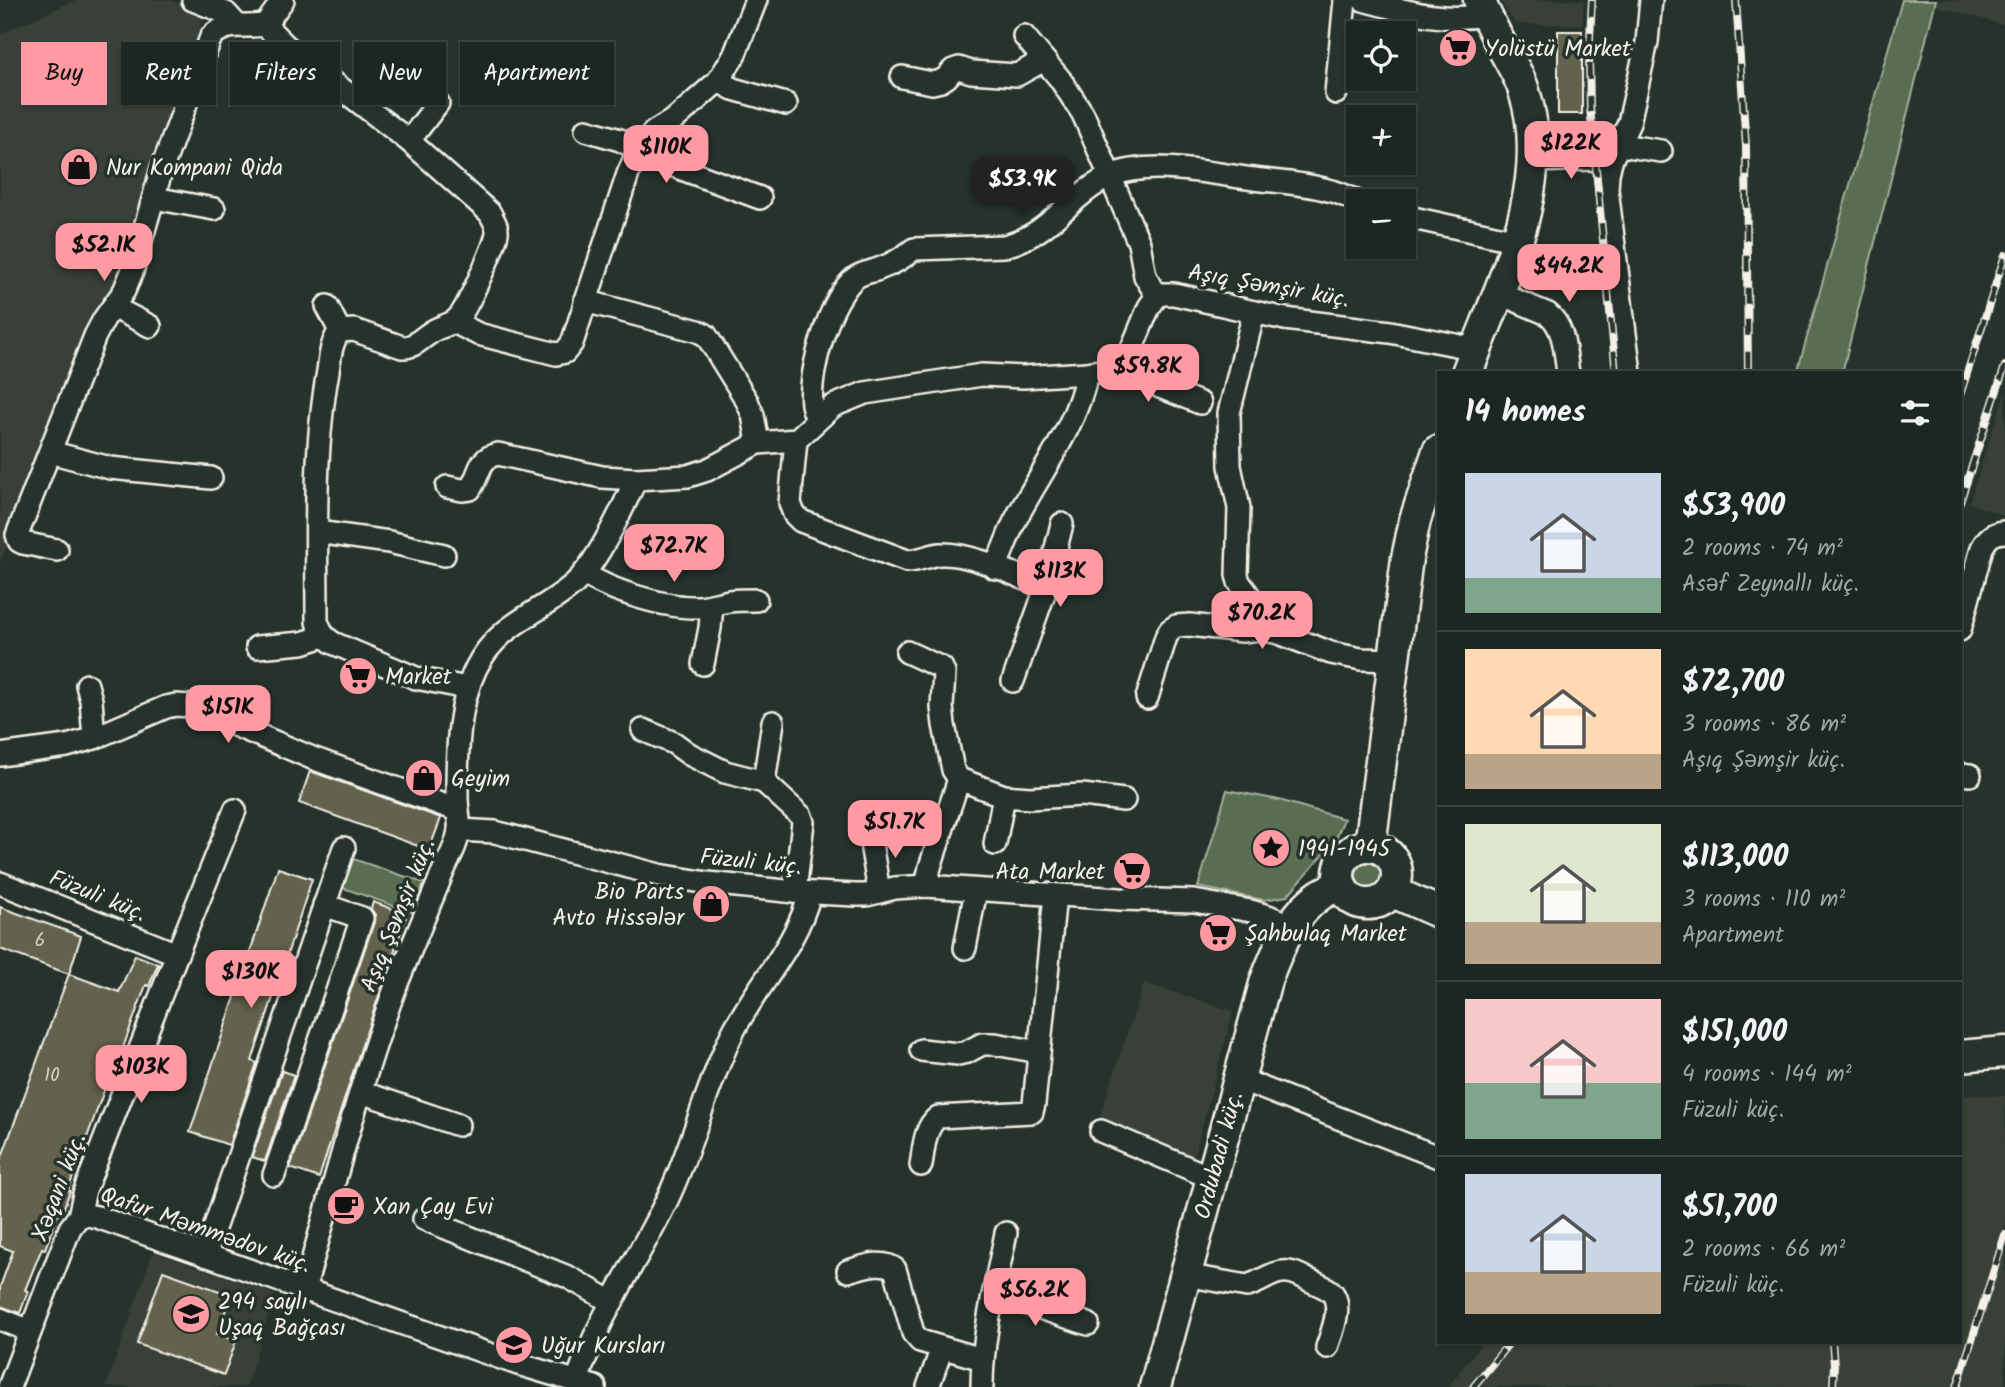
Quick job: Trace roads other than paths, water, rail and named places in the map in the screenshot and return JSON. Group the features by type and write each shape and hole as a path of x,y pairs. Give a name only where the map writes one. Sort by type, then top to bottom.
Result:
{"main road":[{"path":"1472,361 1517,241 1530,192 1534,161 1533,126 1524,88 1482,7"},
{"path":"1370,846 1407,558 1415,520 1437,454"},
{"path":"1361,846 1370,846 1389,854 1398,872 1393,892 1385,900 1365,905 1354,902 1346,895 1340,885 1339,876 1340,866 1352,851 1361,846"},
{"name":"Ordubadi küç.","path":"1155,1387 1266,980 1291,926 1320,895 1340,885"},
{"path":"1393,892 1437,912"},
{"path":"1962,1056 2005,1052"}],"street":[{"path":"193,0 226,13 237,25"},
{"path":"57,550 19,541 17,535 95,336 124,291 132,272 162,168 211,37 219,30 237,25 265,25 283,0"},
{"path":"454,322 478,334 556,354 565,352 572,343 628,174 639,149 654,132 675,119 718,81 734,56 757,0"},
{"path":"1336,93 1345,0"},
{"path":"1363,0 1427,16 1464,18 1482,7"},
{"path":"1630,371 1607,189 1608,174 1615,153 1629,123 1647,42 1651,0"},
{"path":"265,25 285,44 409,141 490,213 496,225 497,234 491,250 465,308 454,322 433,330 408,348 354,330 340,331 333,342 319,446 317,622 324,636 333,643 416,678 467,688"},
{"path":"1024,36 1083,114 1139,243 1145,276 1157,296"},
{"path":"902,77 932,83 941,81 959,68 971,72 1017,75 1044,60"},
{"path":"718,81 733,89 786,104"},
{"path":"409,141 436,105"},
{"path":"586,130 620,140 663,162 760,198"},
{"path":"1534,161 1594,159 1615,153 1661,151"},
{"path":"817,419 812,407 812,397 820,341 837,301 858,275 903,258 914,249 973,248 1019,243 1037,234 1082,194 1111,176 1133,169 1173,169 1316,187 1346,196"},
{"path":"154,198 214,209"},
{"path":"1416,219 1517,241"},
{"path":"1498,293 1554,318 1562,337 1567,371"},
{"name":"Aşıq Şəmşir küç.","path":"1125,359 1149,307 1157,296 1174,294 1314,323 1390,332 1472,361"},
{"path":"585,301 706,335 747,401 758,443"},
{"path":"327,306 340,331"},
{"path":"113,307 150,326"},
{"path":"1255,312 1229,413 1230,466 1239,508 1237,575 1251,598 1262,629"},
{"path":"447,487 470,489 476,481 482,462 488,456 498,454 603,477 636,479 688,476 706,470 758,443 796,440 833,406 865,393 982,375 1023,377 1087,373 1116,365 1125,359 1146,379 1200,403"},
{"path":"996,568 1014,523 1075,413 1087,373"},
{"path":"796,440 790,503 794,514 801,521 907,561 939,554 966,557 1046,588"},
{"path":"50,452 110,468 211,478"},
{"name":"Aşıq Şəmşir küç.","path":"304,1290 361,1092 395,989 458,820 460,729 467,688 480,660 496,638 561,594 584,573 636,479"},
{"path":"1013,681 1046,588 1062,524"},
{"path":"317,532 389,542 444,555"},
{"path":"1962,623 1982,548 1987,538 2005,532"},
{"path":"584,573 608,586 666,604 696,607 756,600"},
{"path":"703,664 712,606"},
{"path":"1147,698 1166,637 1176,626 1242,631 1262,629 1331,653 1361,659 1395,660"},
{"path":"257,647 302,643 324,636"},
{"path":"907,652 942,668 944,725 953,770 958,779 1003,796 1030,798 1082,795 1124,800"},
{"path":"88,685 94,738"},
{"name":"Füzuli küç.","path":"0,755 67,746 94,738 166,707 190,706 458,820 495,832 687,880 855,895 926,886 1194,901 1251,911 1291,926"},
{"path":"764,782 773,722"},
{"path":"586,1384 597,1330 668,1199 733,1032 798,928 806,909 801,816 764,782 725,772 674,743 643,730"},
{"path":"926,886 958,779"},
{"path":"995,844 1003,796"},
{"name":"Xəqani küç.","path":"9,1387 70,1228 79,1216 86,1190 235,810"},
{"path":"873,830 872,843 879,892"},
{"path":"205,1255 344,848"},
{"name":"Füzuli küç.","path":"0,883 177,954"},
{"path":"965,948 976,890"},
{"path":"921,1165 927,1135 932,1122 938,1117 1032,1112 1055,895"},
{"path":"274,1175 362,918 324,905"},
{"path":"921,1050 958,1054 982,1044 995,1044 1039,1052"},
{"path":"1239,1079 1437,1157"},
{"path":"361,1092 458,1125"},
{"path":"1101,1131 1212,1178"},
{"name":"Qafur Məmmədov küç.","path":"79,1216 96,1217 506,1360 586,1384"},
{"path":"424,1219 568,1278 612,1302"},
{"path":"982,1387 982,1359 1006,1233"},
{"path":"848,1271 880,1264 889,1265 895,1269 913,1333 920,1341 982,1359"},
{"path":"1185,1275 1247,1286 1278,1272 1295,1273 1331,1291 1335,1298 1335,1322 1328,1347"},
{"path":"995,1293 1088,1324"},
{"path":"0,1319 30,1331"},
{"path":"928,1387 942,1348"}],"railway":[{"path":"1592,0 1590,108 1616,371"},
{"path":"1736,0 1746,146 1748,371"},
{"path":"1962,389 2005,255"},
{"path":"1962,496 2005,366"},
{"path":"1957,1387 2005,1235"},
{"path":"1473,1387 1508,1344"},
{"path":"1832,1344 1833,1387"}],"place":[{"name":"Yolüstü Market","path":"1458,48"},
{"name":"Nur Kompani Qida","path":"79,167"},
{"name":"Market","path":"358,676"},
{"name":"Geyim","path":"424,778"},
{"name":"1941-1945","path":"1271,848"},
{"name":"Ata Market","path":"1132,871"},
{"name":"Bio Parts Avto Hissələr","path":"711,904"},
{"name":"Şahbulaq Market","path":"1218,933"},
{"name":"Xan Çay Evi","path":"346,1206"},
{"name":"294 saylı Uşaq Bağçası","path":"191,1314"},
{"name":"Uğur Kursları","path":"514,1345"}]}
